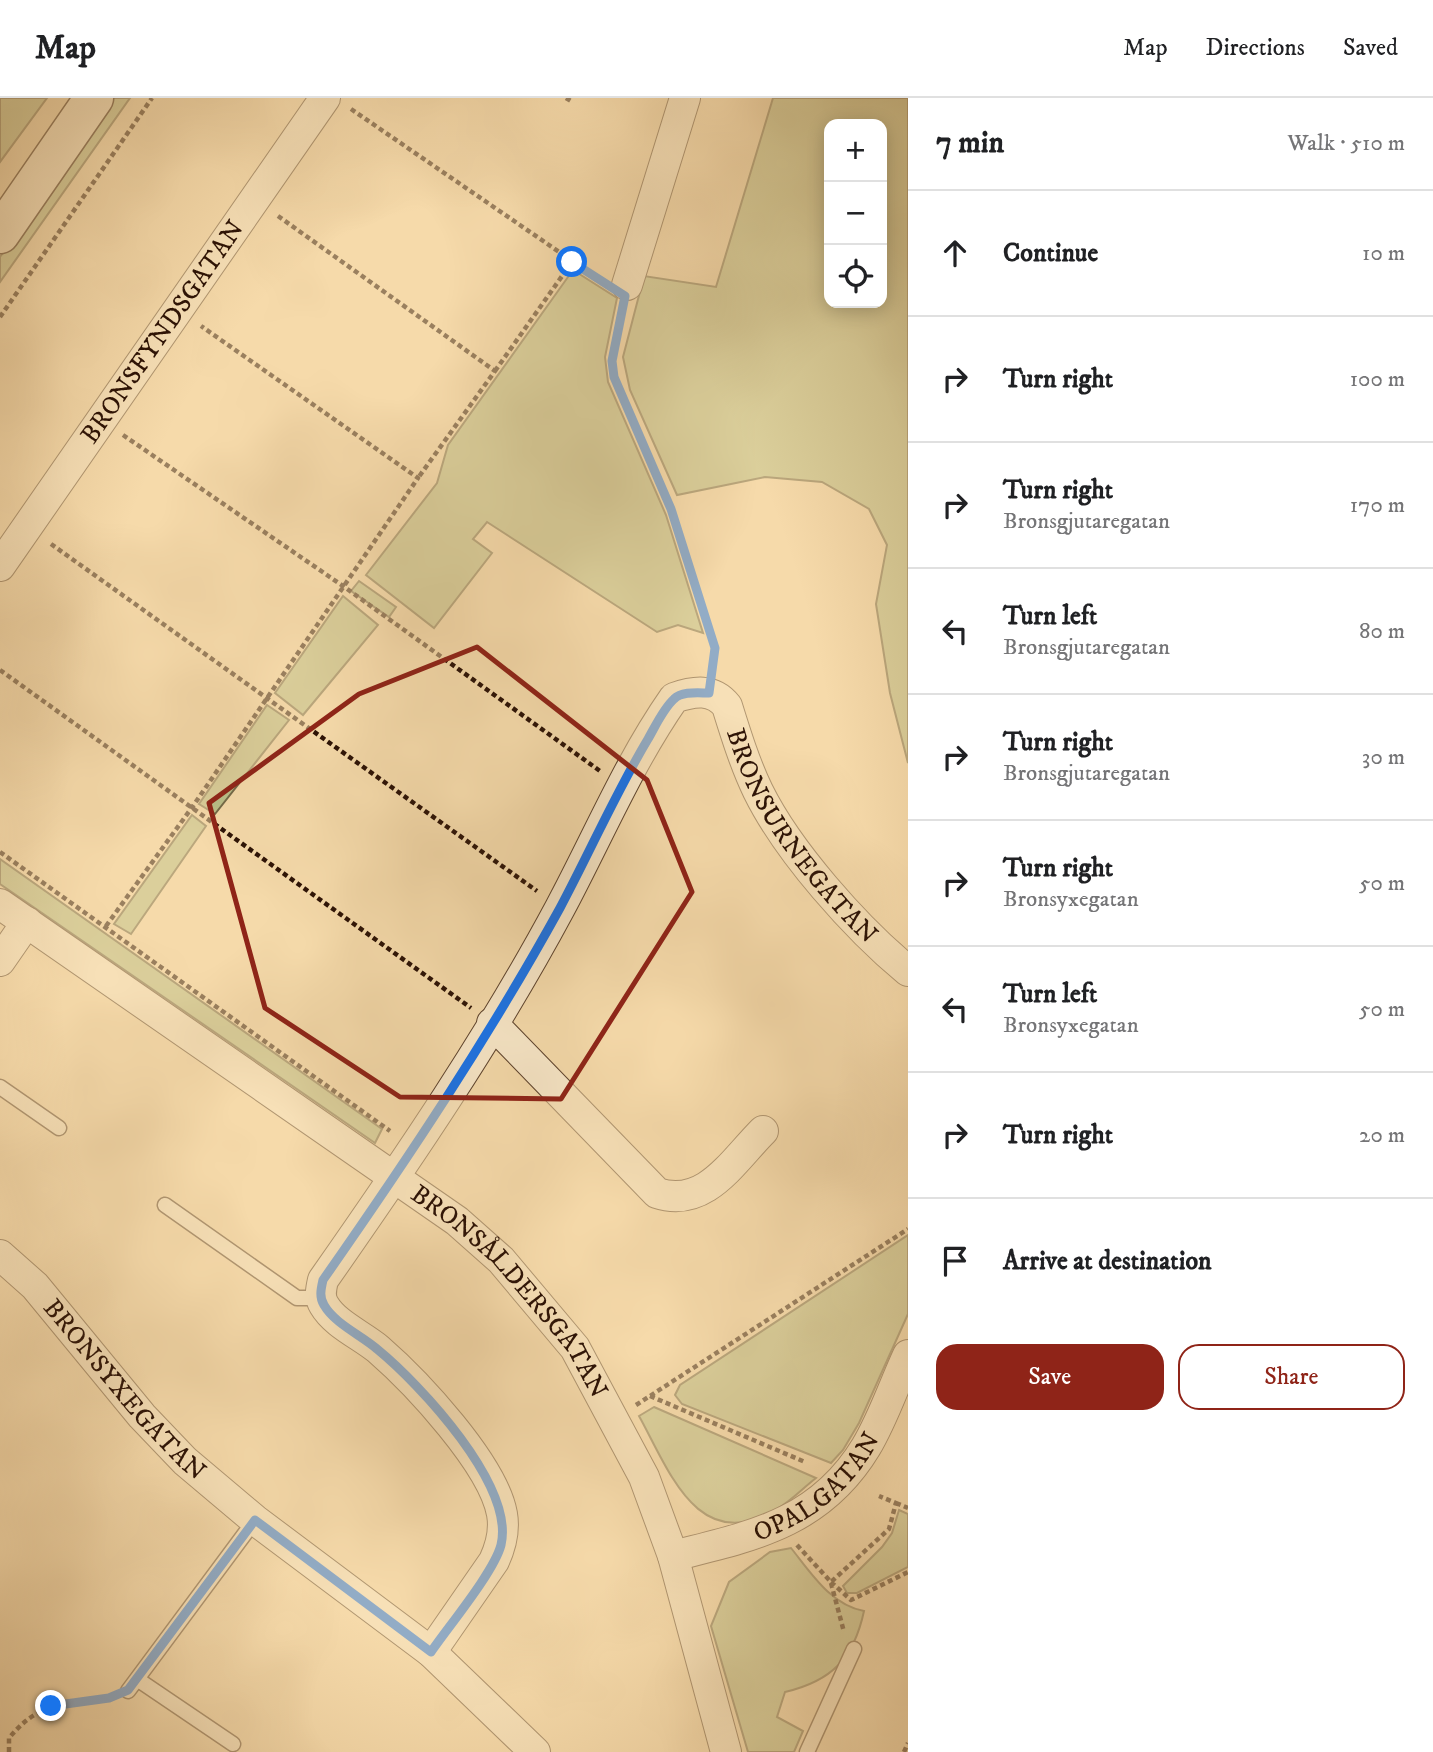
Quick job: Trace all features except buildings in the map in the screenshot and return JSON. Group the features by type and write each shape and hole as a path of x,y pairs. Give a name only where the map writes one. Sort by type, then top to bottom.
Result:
{"street":[{"path":"0,234 94,98"},
{"path":"626,291 685,98"},
{"name":"BRONSFYNDSGATAN","path":"0,566 255,199 335,102"},
{"path":"431,1652 494,1561 501,1546 502,1512 493,1492 456,1433 386,1357 331,1314 321,1298 323,1280 393,1179 492,1023 560,908 620,785 674,698 689,693 709,693"},
{"name":"BRONSURNEGATAN","path":"709,693 720,697 727,706 759,793 781,828 810,868 865,931 908,971"},
{"name":"BRONSÅLDERSGATAN","path":"0,904 457,1221 519,1279 575,1348 644,1477 673,1556 726,1752"},
{"path":"0,961 27,922"},
{"path":"492,1023 657,1193 673,1198 687,1198 704,1191 762,1131"},
{"name":"BRONSYXEGATAN","path":"0,1255 35,1286 142,1416 185,1461 255,1520 431,1652 535,1752"},
{"name":"OPALGATAN","path":"673,1556 749,1537 780,1526 811,1508 836,1485 866,1447 908,1355"}],"lane":[{"path":"0,1087 59,1128"},
{"path":"165,1205 298,1298 321,1298"},
{"path":"233,1744 133,1685 255,1520"},
{"path":"807,1752 854,1649"}],"path":[{"path":"0,317 152,98"},
{"path":"335,102 572,262 626,291 612,361 614,377 671,509 715,648 709,693"},
{"path":"255,199 495,371"},
{"path":"106,926 193,806 418,478 572,262"},
{"path":"178,310 418,478"},
{"path":"101,420 343,586 620,785"},
{"path":"27,526 560,908"},
{"path":"0,670 492,1023"},
{"path":"0,852 413,1148"},
{"path":"614,1419 908,1229"},
{"path":"650,1396 805,1462"},
{"path":"879,1496 908,1508"},
{"path":"831,1582 889,1529 895,1503"},
{"path":"780,1526 851,1600 908,1572"},
{"path":"831,1582 838,1618 854,1649"},
{"path":"9,1752 9,1738 26,1719 51,1706 109,1698 133,1685"},
{"path":"904,1752 908,1743"}],"highlighted area":[{"path":"477,647 647,780 692,892 561,1099 400,1097 265,1008 209,803 359,694"}],"green space":[{"path":"0,98 47,98 0,162"},
{"path":"111,98 130,98 0,282 0,257"},
{"path":"773,98 908,98 908,763 890,693 876,604 887,545 869,509 822,482 765,477 677,495 630,390 623,357 644,276 716,287"},
{"path":"573,270 617,298 605,357 608,382 666,515 703,633 678,625 657,632 487,522 473,539 492,553 434,628 366,575 437,483 448,445"},
{"path":"359,581 396,607 389,617 351,591"},
{"path":"343,596 378,625 303,715 275,693"},
{"path":"267,705 289,720 215,814 199,804"},
{"path":"192,815 206,826 131,934 114,924"},
{"path":"0,859 382,1129 375,1143 0,884"},
{"path":"908,1235 908,1314 859,1423 843,1450 831,1463 682,1404 675,1395 680,1385"},
{"path":"654,1407 816,1478 782,1506 750,1521 726,1522 707,1515 690,1501 675,1482 639,1416"},
{"path":"899,1510 908,1514 908,1567 857,1593 847,1593 843,1586 882,1547 892,1533"},
{"path":"791,1548 832,1595 852,1608 864,1611 854,1642 838,1665 816,1681 785,1692 777,1717 803,1731 794,1752 748,1752 711,1626 729,1582 770,1552"}],"route":[{"path":"51,1706 109,1698 128,1690 255,1520 431,1652 494,1561 501,1546 502,1512 463,1441 403,1373 331,1314 323,1304 320,1292 323,1280 393,1179 492,1023 560,908 620,785 662,715 674,698 689,693 709,693 715,648 671,509 614,377 612,361 625,296 572,262"}]}
